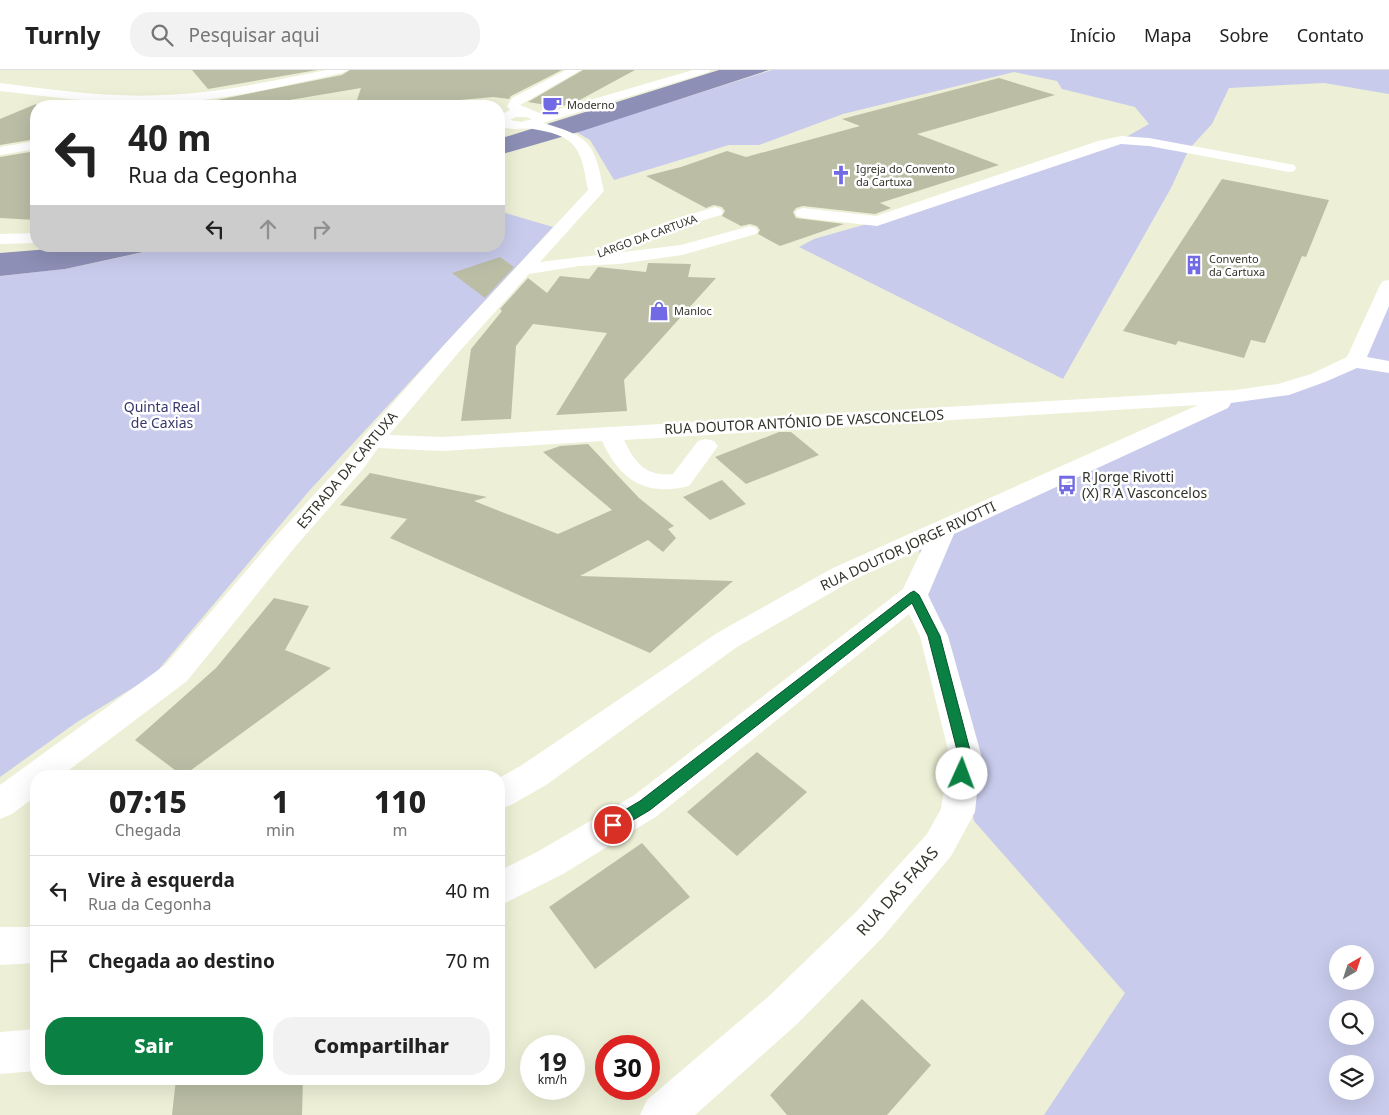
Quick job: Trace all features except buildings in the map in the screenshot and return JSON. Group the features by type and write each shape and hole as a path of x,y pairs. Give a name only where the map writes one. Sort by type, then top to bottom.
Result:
{"street":[{"path":"0,87 113,99 184,98 230,93 342,70"},
{"path":"522,122 513,106 516,101 575,70"},
{"path":"505,112 522,122 611,99 705,70"},
{"path":"556,114 614,84"},
{"path":"595,95 594,98 597,99 611,99"},
{"name":"ESTRADA DA CARTUXA","path":"44,770 176,672 452,348 596,192 592,164 581,144 569,136 522,122"},
{"path":"803,213 877,222 1103,144 1121,140 1189,148 1289,168"},
{"path":"0,151 30,146"},
{"name":"LARGO DA CARTUXA","path":"579,261 681,222 715,212"},
{"name":"LARGO DA CARTUXA","path":"523,270 579,261 619,259 682,250 750,231"},
{"path":"0,239 30,238"},
{"path":"1355,362 1389,286"},
{"path":"1235,396 1281,390 1318,378 1355,362 1389,367"},
{"name":"RUA DOUTOR ANTÓNIO DE VASCONCELOS","path":"372,440 442,444 1235,396"},
{"name":"RUA DOUTOR JORGE RIVOTTI","path":"505,792 534,775 727,640 842,574 1235,396"},
{"path":"610,434 620,457 638,475 655,482 680,481 706,446"},
{"path":"505,886 550,862 645,806 914,595 944,528"},
{"name":"RUA DAS FAIAS","path":"662,1115 783,1010 869,925 939,845 958,812 964,754 934,636 914,595"},
{"name":"ESTRADA DA CARTUXA","path":"0,804 30,781"},
{"path":"0,946 30,945"},
{"path":"0,1052 30,1050"}],"green space":[{"path":"772,70 1389,70 1389,94 1324,83 1229,88 1212,124 1189,149 1171,188 1063,379 799,247 814,239 877,221 1121,140 1149,124 1135,107 1062,89 1057,81 1014,72 843,114 759,145 729,145 614,180 590,140 576,132"},
{"name":"Quinta Real de Caxias","path":"505,213 553,227 309,491 154,675 77,722 0,777 0,276 65,269 145,252 505,252"},
{"path":"1389,291 1389,1115 1044,1115 1125,993 974,821 917,540 1235,396 1281,390 1355,361"}],"shaded area":[{"path":"719,70 769,70 582,131 505,153 505,137"},
{"path":"30,251 143,252 65,269 0,276 0,253"}],"place":[{"name":"Moderno","path":"552,105"},
{"name":"Igreja do Convento da Cartuxa","path":"841,175"},
{"name":"Convento da Cartuxa","path":"1194,265"},
{"name":"Manloc","path":"659,311"},
{"name":"R Jorge Rivotti (X) R A Vasconcelos","path":"1067,485"}],"route":[{"path":"613,825 645,806 914,595 934,636 964,754 962,774"}]}
